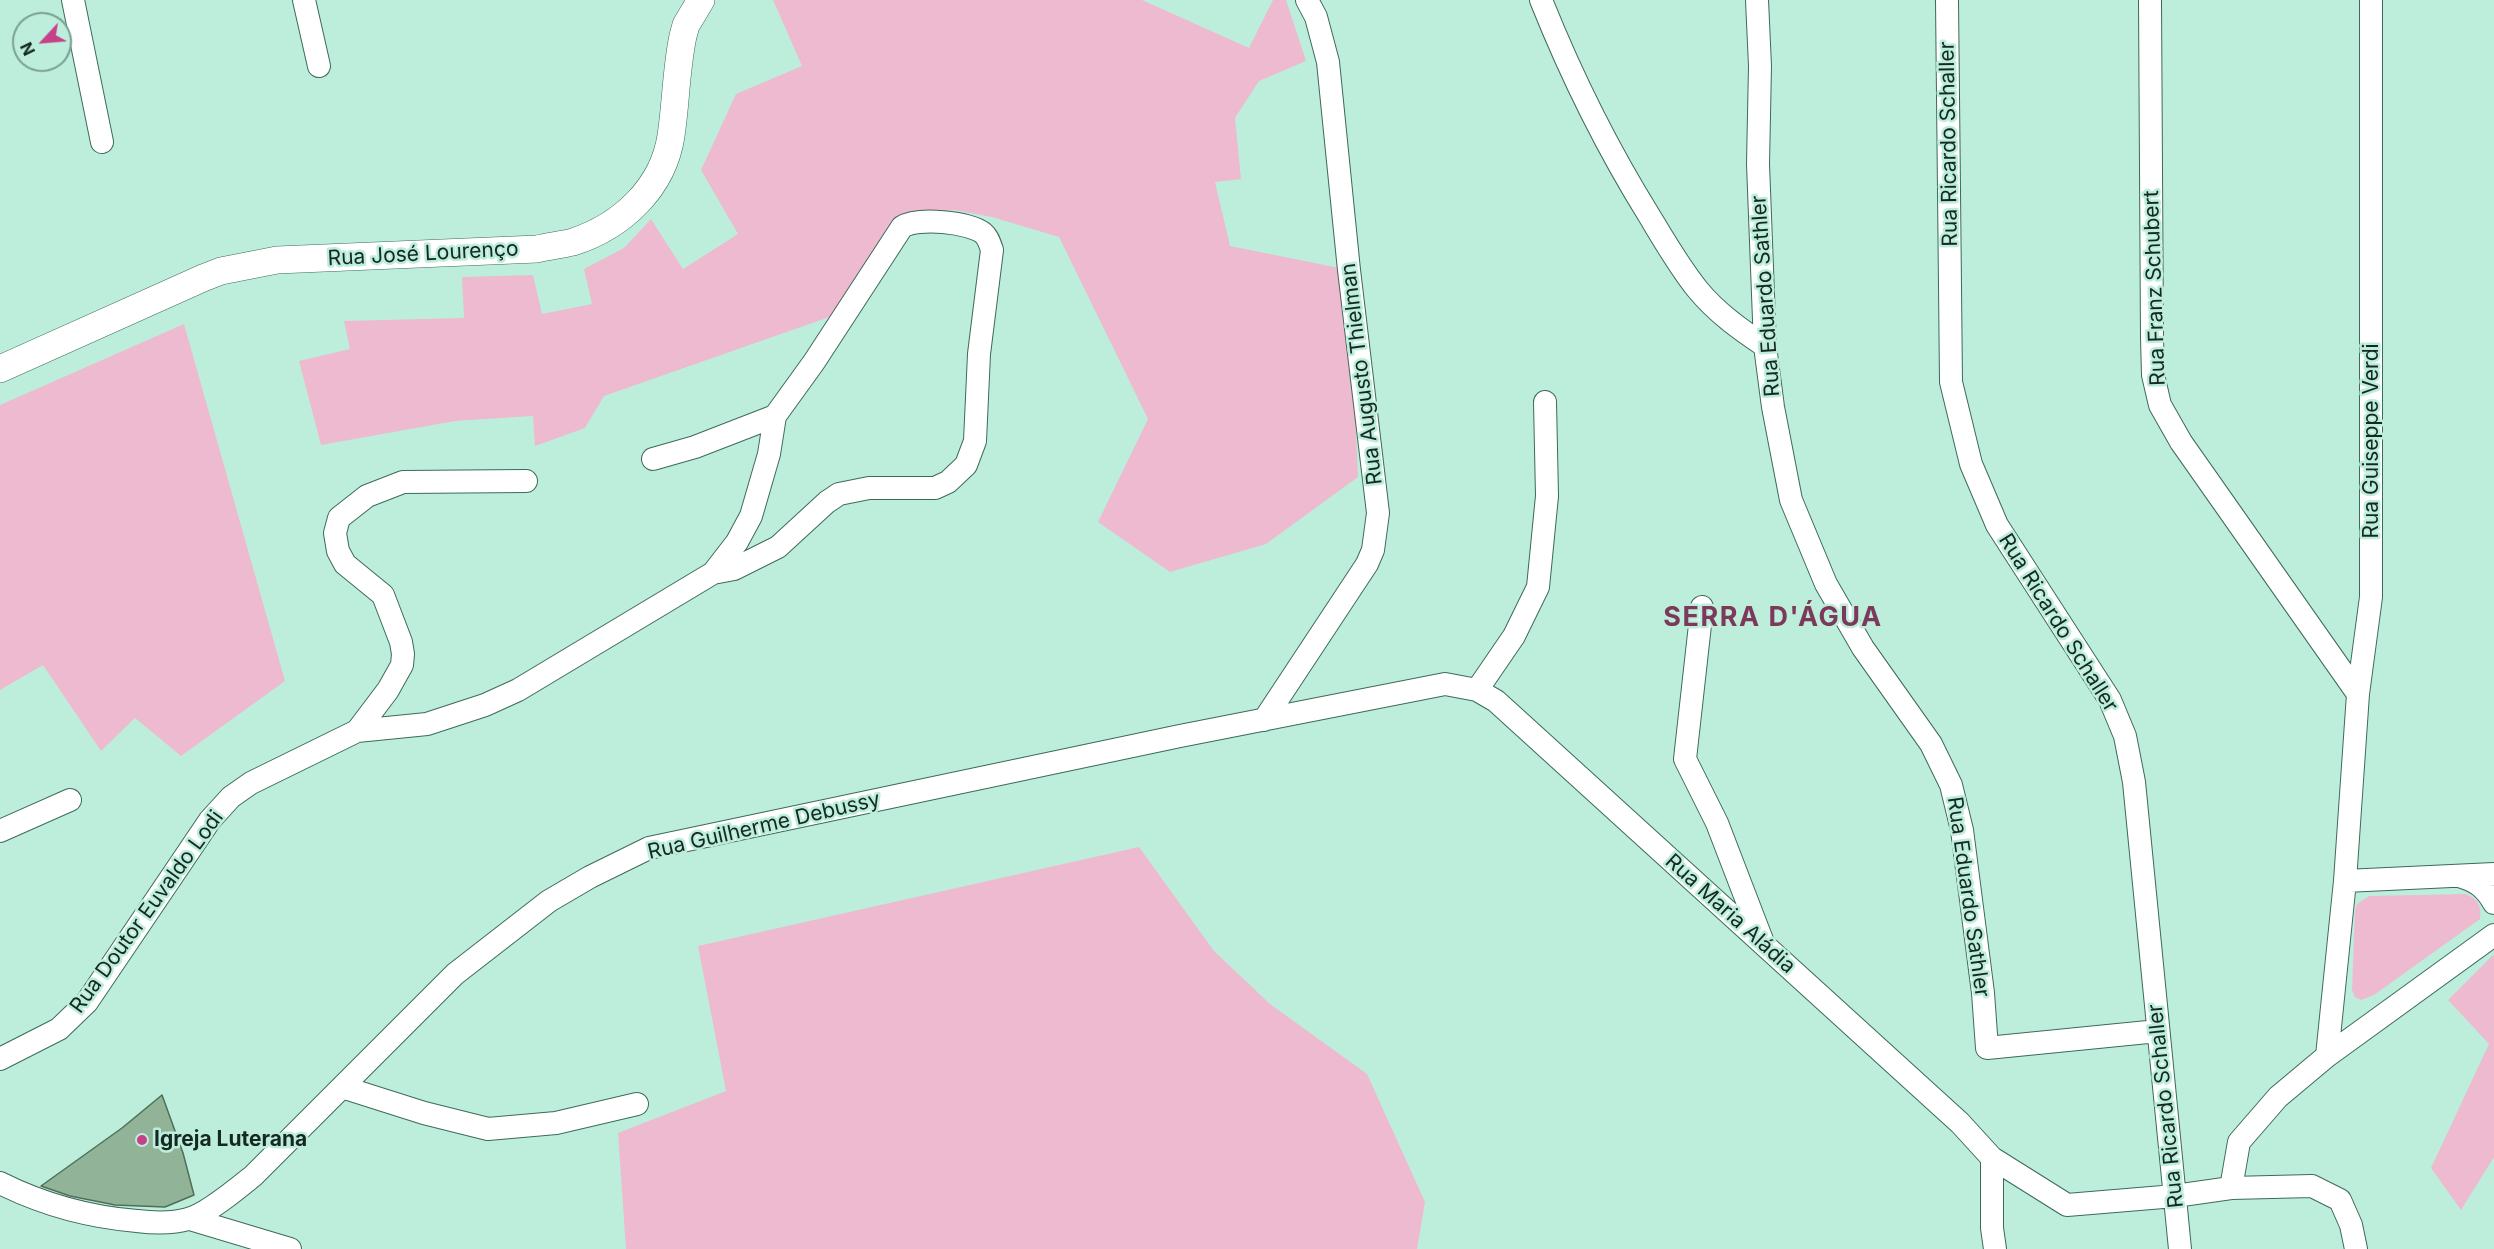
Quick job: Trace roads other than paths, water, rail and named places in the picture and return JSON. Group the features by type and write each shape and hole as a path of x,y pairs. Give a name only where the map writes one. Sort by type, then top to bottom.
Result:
{"street":[{"path":"74,0 102,142"},
{"path":"304,0 319,66"},
{"name":"Rua José Lourenço","path":"0,369 203,278 249,264 277,260 537,249 572,242 595,233 626,214 639,202 661,170 670,138 682,36 700,0"},
{"name":"Rua Augusto Thielman","path":"1264,720 1367,564 1372,550 1378,513 1349,270 1328,62 1316,16 1307,0"},
{"path":"1541,0 1564,58 1599,129 1624,176 1662,238 1698,290 1735,326 1765,346"},
{"name":"Rua Eduardo Sathler","path":"1757,0 1760,66 1758,164 1765,346 1773,407 1791,500 1826,584 1863,648 1931,744 1951,785 1962,830 1983,993 1987,1048 2158,1032"},
{"name":"Rua Ricardo Schaller","path":"1947,0 1951,382 1971,464 1997,525 2110,700 2125,736 2134,782 2180,1249"},
{"name":"Rua Franz Schubert","path":"2150,0 2152,338 2153,375 2160,405 2181,442 2358,694"},
{"name":"Rua Guiseppe Verdi","path":"2327,1056 2345,881 2358,694 2372,597 2371,0"},
{"name":"Rua Doutor Euvaldo Lodi","path":"0,1059 59,1029 87,1002 210,820 231,797 279,768 357,731 427,724 485,705 518,690 713,573 734,569 778,547 827,502 839,494 869,488 935,488 948,482 966,465 975,441 979,354 992,250 988,238 982,232 964,225 941,222 916,222 902,227 814,362 775,416 769,454 751,516 737,542 713,573"},
{"path":"1477,690 1514,636 1538,587 1547,496 1545,402"},
{"path":"653,459 695,447 775,416"},
{"path":"357,731 388,690 402,665 403,654 401,642 383,596 345,564 338,551 335,533 339,518 367,496 403,482 526,481"},
{"path":"1702,607 1685,759 1717,823 1763,944"},
{"name":"Rua Maria Aládia","path":"1264,720 1445,684 1477,690 1496,701 1960,1123 1992,1158 2067,1205 2175,1196 2231,1188 2312,1186 2340,1200 2351,1225 2356,1249"},
{"name":"Rua Guilherme Debussy","path":"0,1183 34,1199 79,1214 150,1222 190,1219 230,1194 253,1176 455,974 549,902 590,877 649,848 1264,720"},
{"path":"0,831 70,800"},
{"path":"2456,874 2476,881 2487,891 2494,903"},
{"path":"2345,881 2494,874"},
{"path":"2231,1188 2240,1142 2278,1097 2327,1056 2491,934"},
{"path":"342,1087 424,1113 488,1128 556,1124 637,1104"},
{"path":"1992,1158 1992,1228 1995,1249"},
{"path":"190,1219 290,1249"}],"place":[{"name":"Igreja Luterana","path":"142,1140"}],"district":[{"name":"SERRA D'ÁGUA","path":"1773,618"}]}
